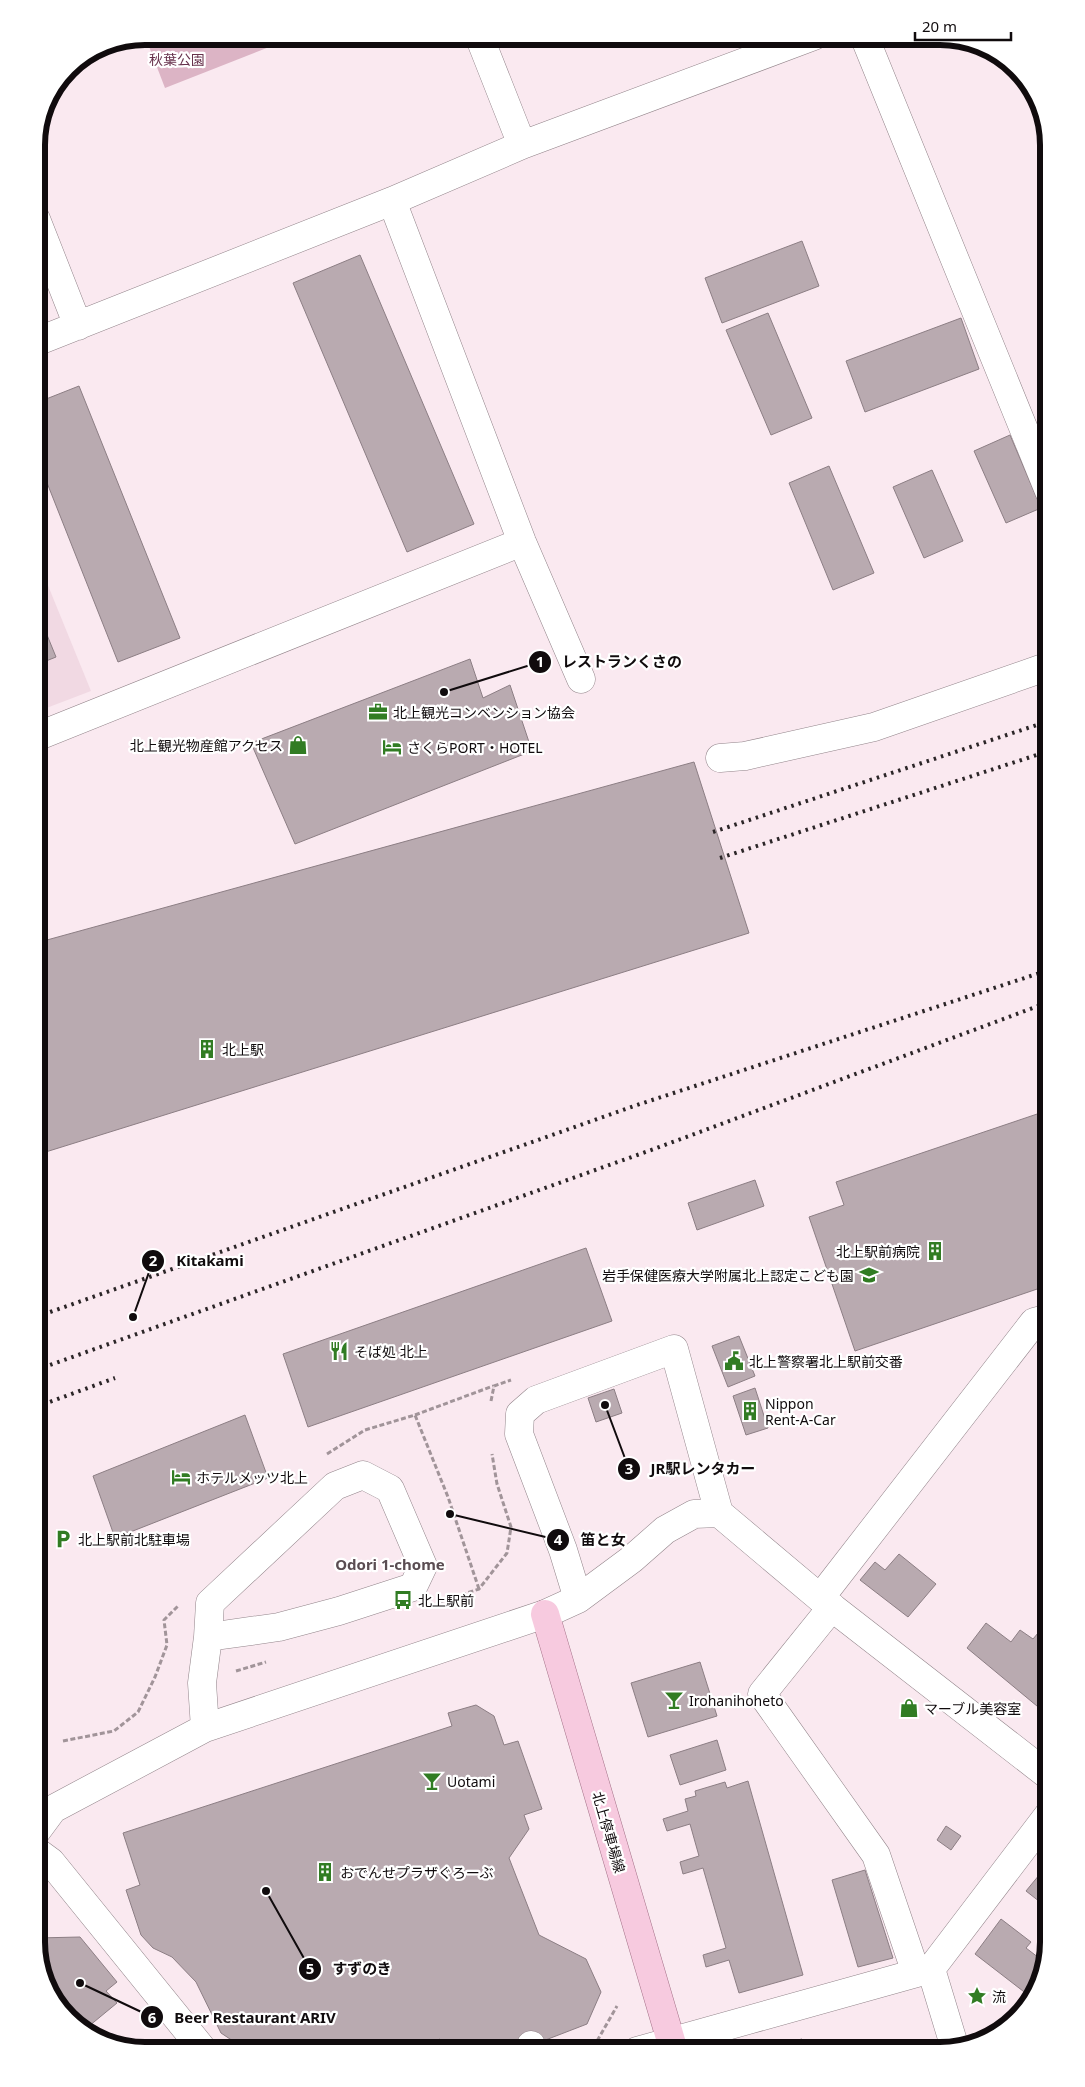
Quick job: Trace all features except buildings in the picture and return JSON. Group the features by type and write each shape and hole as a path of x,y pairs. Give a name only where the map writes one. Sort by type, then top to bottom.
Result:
{"main road":[{"name":"北上停車場線","path":"545,1614 671,2042"}],"street":[{"path":"483,45 522,145"},
{"path":"45,339 392,201 522,145 790,45"},
{"path":"868,45 1040,469"},
{"path":"392,201 522,542 581,679"},
{"path":"45,242 78,326"},
{"path":"45,733 522,542"},
{"path":"720,758 746,756 874,727 1040,669"},
{"path":"952,2041 876,1855 762,1694 826,1602 1034,1322 1040,1320"},
{"path":"578,1600 563,1550 519,1434 520,1414 536,1400 674,1349 719,1513 826,1602 1040,1769"},
{"path":"205,1728 202,1683 210,1603 334,1486 364,1475 390,1489 423,1566 413,1587 339,1611 279,1627 208,1637"},
{"path":"45,1820 53,1809 205,1728 545,1614 578,1600 632,1559 665,1530 694,1514 719,1513"},
{"path":"685,2042 924,1971 1040,1825"},
{"path":"45,1858 51,1862 197,2042"}],"path":[{"path":"415,1415 512,1379"},
{"path":"490,1404 494,1386"},
{"path":"433,1605 479,1589 507,1554 512,1527 497,1484 491,1449"},
{"path":"236,1671 267,1661"},
{"path":"594,2042 597,2041 617,2006"}],"shaded area":[{"path":"45,578 91,691 45,709"}],"green space":[{"name":"秋葉公園","path":"148,45 274,45 165,88"}],"railway":[{"path":"713,832 1040,724"},
{"path":"720,858 1040,754"},
{"path":"45,1314 637,1105 1040,973"},
{"path":"45,1367 654,1149 1040,1005"},
{"path":"45,1404 115,1378"}],"place":[{"name":"レストランくさの","path":"444,692"},
{"name":"北上観光コンベンション協会","path":"378,712"},
{"name":"北上観光物産館アクセス","path":"298,745"},
{"name":"さくらPORT・HOTEL","path":"392,747"},
{"name":"北上駅","path":"207,1049"},
{"name":"北上駅前病院","path":"935,1251"},
{"name":"岩手保健医療大学附属北上認定こども園","path":"869,1275"},
{"name":"Kitakami","path":"133,1317"},
{"name":"そば処 北上","path":"339,1351"},
{"name":"北上警察署北上駅前交番","path":"734,1361"},
{"name":"JR駅レンタカー","path":"605,1405"},
{"name":"Nippon Rent-A-Car","path":"750,1411"},
{"name":"ホテルメッツ北上","path":"181,1477"},
{"name":"笛と女","path":"450,1514"},
{"name":"北上駅前北駐車場","path":"63,1539"},
{"name":"北上駅前","path":"403,1600"},
{"name":"Irohanihoheto","path":"674,1700"},
{"name":"マーブル美容室","path":"909,1708"},
{"name":"Uotami","path":"432,1781"},
{"name":"おでんせプラザぐろーぶ","path":"325,1872"},
{"name":"すずのき","path":"266,1891"},
{"name":"Beer Restaurant ARIV","path":"80,1983"},
{"name":"流","path":"977,1996"}],"district":[{"name":"Odori 1-chome","path":"390,1564"}]}
